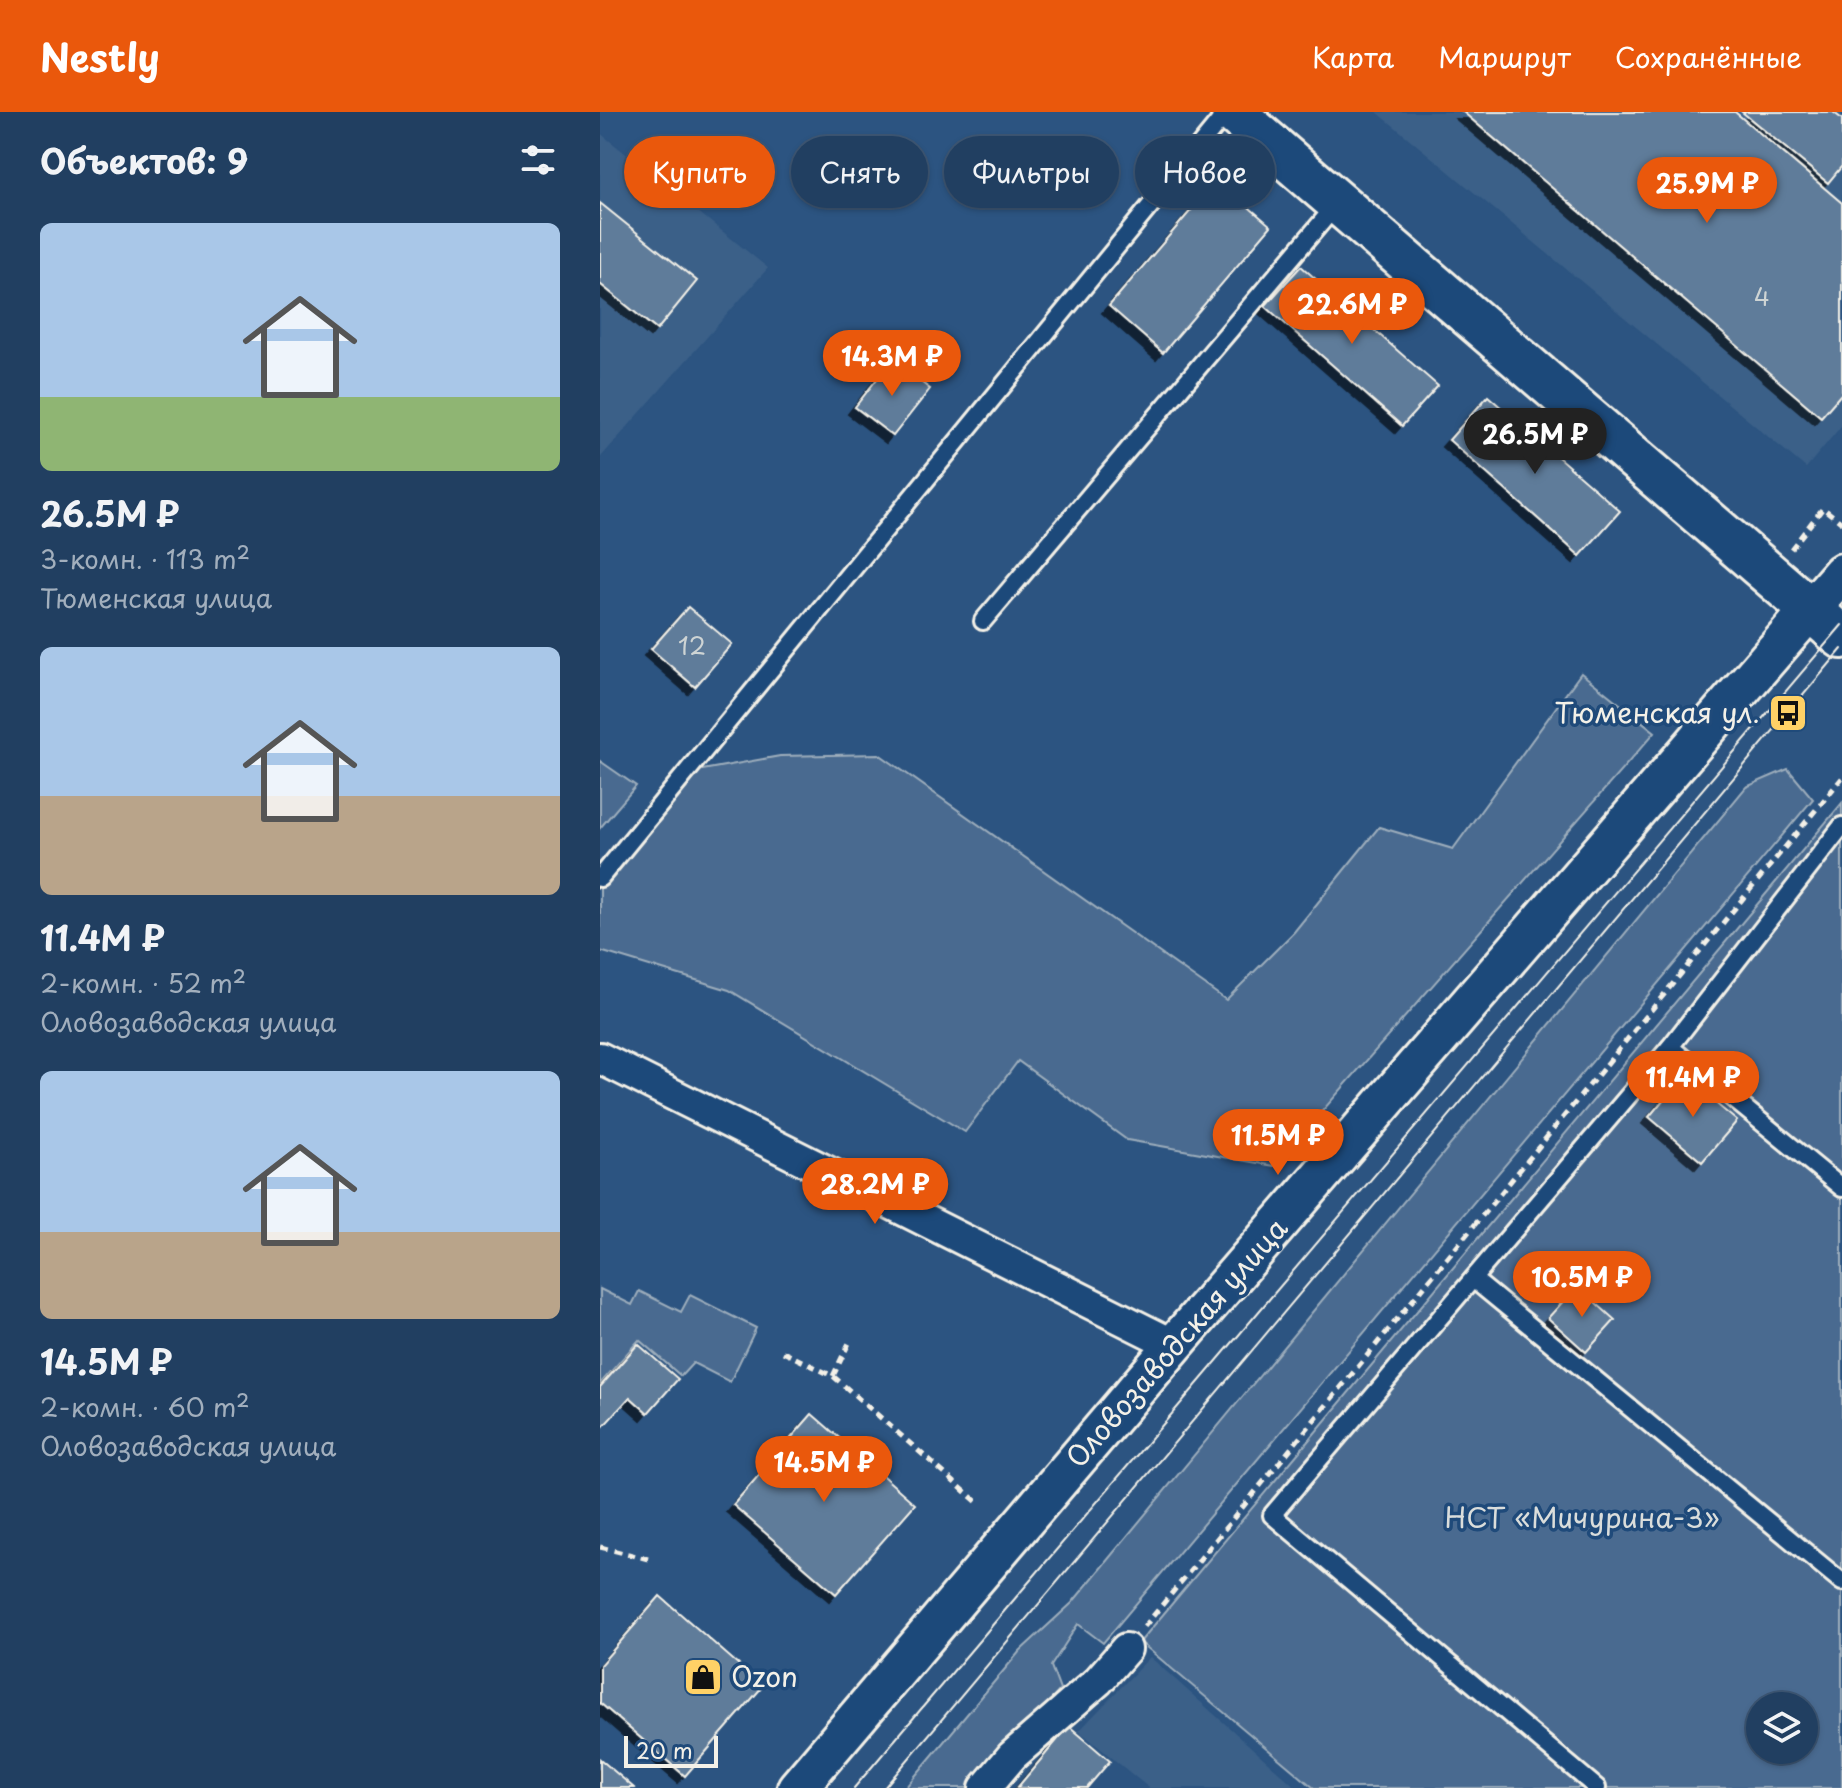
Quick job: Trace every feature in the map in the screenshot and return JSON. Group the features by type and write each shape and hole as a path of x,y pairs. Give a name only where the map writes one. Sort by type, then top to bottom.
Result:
{"main road":[{"path":"1230,112 1842,637"}],"street":[{"name":"Оловозаводская улица","path":"797,1788 1174,1345 1842,573"},
{"path":"600,1058 1174,1345"},
{"path":"985,1788 1012,1756 1098,1681 1126,1649"}],"lane":[{"path":"600,878 1230,112"},
{"path":"983,621 1338,202"},
{"path":"1597,1788 1272,1515 1670,1047 1842,826"},
{"path":"1670,1047 1842,1188"},
{"path":"1473,1279 1842,1582"}],"path":[{"path":"1126,1649 1842,778"},
{"path":"833,1376 849,1343"},
{"path":"783,1352 833,1376 977,1502"},
{"path":"600,1547 648,1559"}],"shaded area":[{"path":"1377,112 1842,112 1842,425 1806,468"},
{"path":"600,133 624,152 624,208 693,208 768,268 600,458"},
{"path":"1150,1657 1297,1788 1149,1788 1079,1731"}],"green space":[{"path":"1581,673 1655,732 1274,1166 1127,1140 1018,1061 965,1132 729,990 600,951 600,871 697,771 780,756 879,754 1226,1000 1294,932 1379,827 1453,849"},
{"path":"600,761 636,786 600,828"},
{"path":"1788,769 1813,799 1103,1643 1078,1624 1051,1666 1060,1690 972,1788 905,1788 1020,1651 1072,1603 1746,787"},
{"name":"НСТ «Мичурина-3»","path":"1842,803 1842,1788 1314,1788 1140,1642"},
{"path":"600,1289 632,1305 639,1291 681,1312 690,1295 756,1328 730,1382 693,1363 681,1376 639,1340 600,1384"}],"building":[{"path":"1463,112 1735,112 1842,203 1842,393 1821,417"},
{"path":"1742,112 1833,112 1842,119 1842,166 1828,183"},
{"path":"600,203 697,281 657,330 600,284"},
{"path":"1193,208 1250,208 1271,226 1163,353 1109,306"},
{"path":"1301,266 1438,386 1402,426 1265,306"},
{"path":"892,360 930,389 893,436 855,407"},
{"path":"1488,396 1620,511 1580,556 1449,440"},
{"path":"688,607 732,644 695,687 651,649"},
{"path":"1683,1076 1737,1121 1702,1162 1649,1117"},
{"path":"1577,1286 1615,1320 1586,1352 1548,1318"},
{"path":"638,1344 678,1379 648,1413 630,1397 600,1430 600,1387"},
{"path":"812,1414 915,1504 836,1594 733,1505"},
{"path":"660,1596 763,1686 685,1776 600,1703 600,1665"},
{"path":"1069,1726 1110,1761 1087,1788 1017,1788"},
{"path":"600,1759 634,1788 600,1788"}],"tram line":[{"path":"854,1788 1842,625"},
{"path":"884,1788 1842,649"}],"place":[{"name":"Тюменская ул.","path":"1788,713"},
{"name":"Ozon","path":"703,1677"}]}
